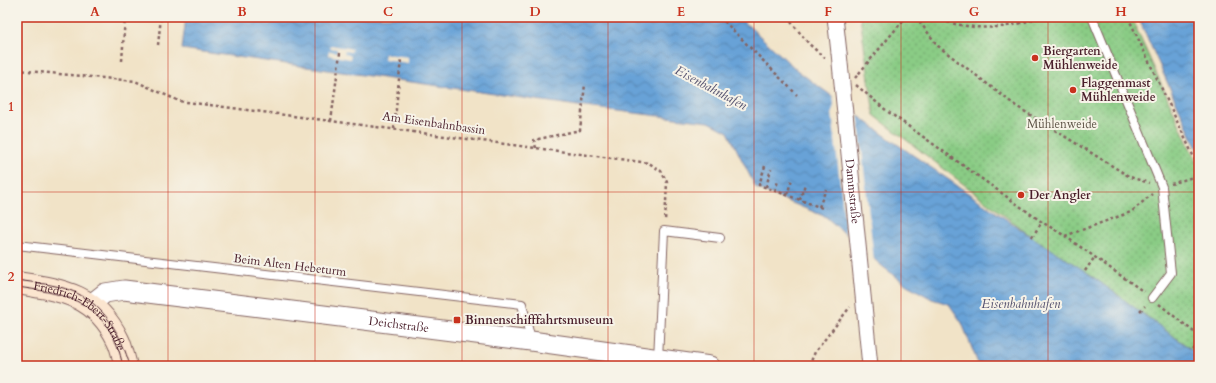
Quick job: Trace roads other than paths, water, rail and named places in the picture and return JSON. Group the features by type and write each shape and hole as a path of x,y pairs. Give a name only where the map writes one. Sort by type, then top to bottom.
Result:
{"main road":[{"name":"Friedrich-Ebert-Straße","path":"17,283 54,288 75,295 91,304 108,321 119,341 126,366"}],"street":[{"name":"Dammstraße","path":"835,17 835,58 870,366"},
{"name":"Deichstraße","path":"91,304 105,293 124,290 531,341 658,362 710,366"}],"lane":[{"path":"1092,17 1162,187 1171,273 1152,298"},
{"path":"658,362 664,231 720,238"},
{"name":"Beim Alten Hebeturm","path":"17,245 522,304 531,341"}],"water":[{"name":"Eisenbahnhafen","path":"186,17 739,17 798,71 891,140 1032,237 1085,271 1199,355 1199,366 979,366 962,323 949,304 932,299 907,285 882,266 826,217 756,188 728,132 709,122 585,107 182,49"},
{"path":"1138,17 1199,17 1199,153"}],"tram line":[{"path":"17,280 52,285 72,291 93,304 110,321 122,343 130,366"},
{"path":"17,287 49,292 63,296 89,308 100,317 109,330 118,348 123,366"}],"place":[{"name":"Biergarten Mühlenweide","path":"1035,58"},
{"name":"Flaggenmast Mühlenweide","path":"1073,90"},
{"name":"Der Angler","path":"1021,195"},
{"name":"Binnenschifffahrtsmuseum","path":"457,320"}],"park label":[{"name":"Mühlenweide","path":"1062,124"}]}
